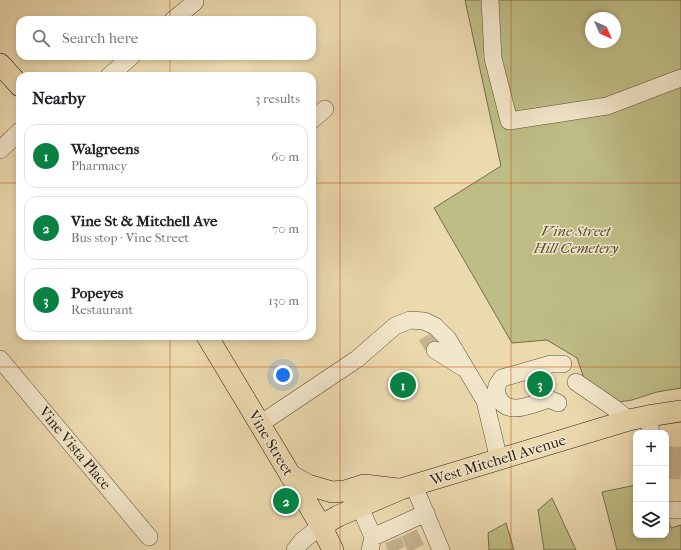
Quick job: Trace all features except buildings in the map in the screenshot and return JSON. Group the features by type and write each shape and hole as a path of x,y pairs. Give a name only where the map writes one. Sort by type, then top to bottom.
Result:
{"main road":[{"path":"0,64 16,82"},
{"name":"Vine Street","path":"209,340 333,550"},
{"name":"West Mitchell Avenue","path":"320,526 338,516 407,487 499,460 643,423 681,411"},
{"path":"290,475 308,485 332,492 345,491 364,485 407,487"}],"street":[{"path":"490,0 493,58 509,121 607,106 681,78"},
{"path":"179,16 195,2"},
{"path":"114,72 127,60"},
{"path":"316,117 325,109"},
{"path":"0,150 16,135"},
{"path":"260,424 356,359 395,326 410,320 466,370"},
{"path":"429,336 435,326 448,339 485,401 499,460"},
{"name":"Vine Vista Place","path":"0,359 149,537"},
{"path":"558,403 549,399 518,408 510,408 504,406 499,401 496,391 497,383 502,378 551,364 563,364"},
{"path":"576,382 614,408 643,423"},
{"path":"407,487 426,513 441,550"},
{"path":"360,507 381,539 407,528 426,513"},
{"path":"669,510 681,510"},
{"path":"295,550 302,541 320,526"}],"green space":[{"name":"Vine Street Hill Cemetery","path":"465,0 681,0 681,388 657,392 632,400 619,402 586,384 577,358 547,340 512,343 434,208 501,166"},
{"path":"633,486 633,538 669,538 669,523 671,528 681,525 681,550 617,550 602,492"},
{"path":"552,498 576,550 544,550 538,510"},
{"path":"506,523 514,550 489,550 488,533"}],"tunnel":[{"path":"426,336 435,350"},
{"path":"669,455 681,455"},
{"path":"669,470 681,471"},
{"path":"409,533 417,550"},
{"path":"393,540 397,550"}],"place":[{"name":"Popeyes","path":"540,384"},
{"name":"Walgreens","path":"403,385"},
{"name":"Vine St & Mitchell Ave","path":"286,501"}]}
